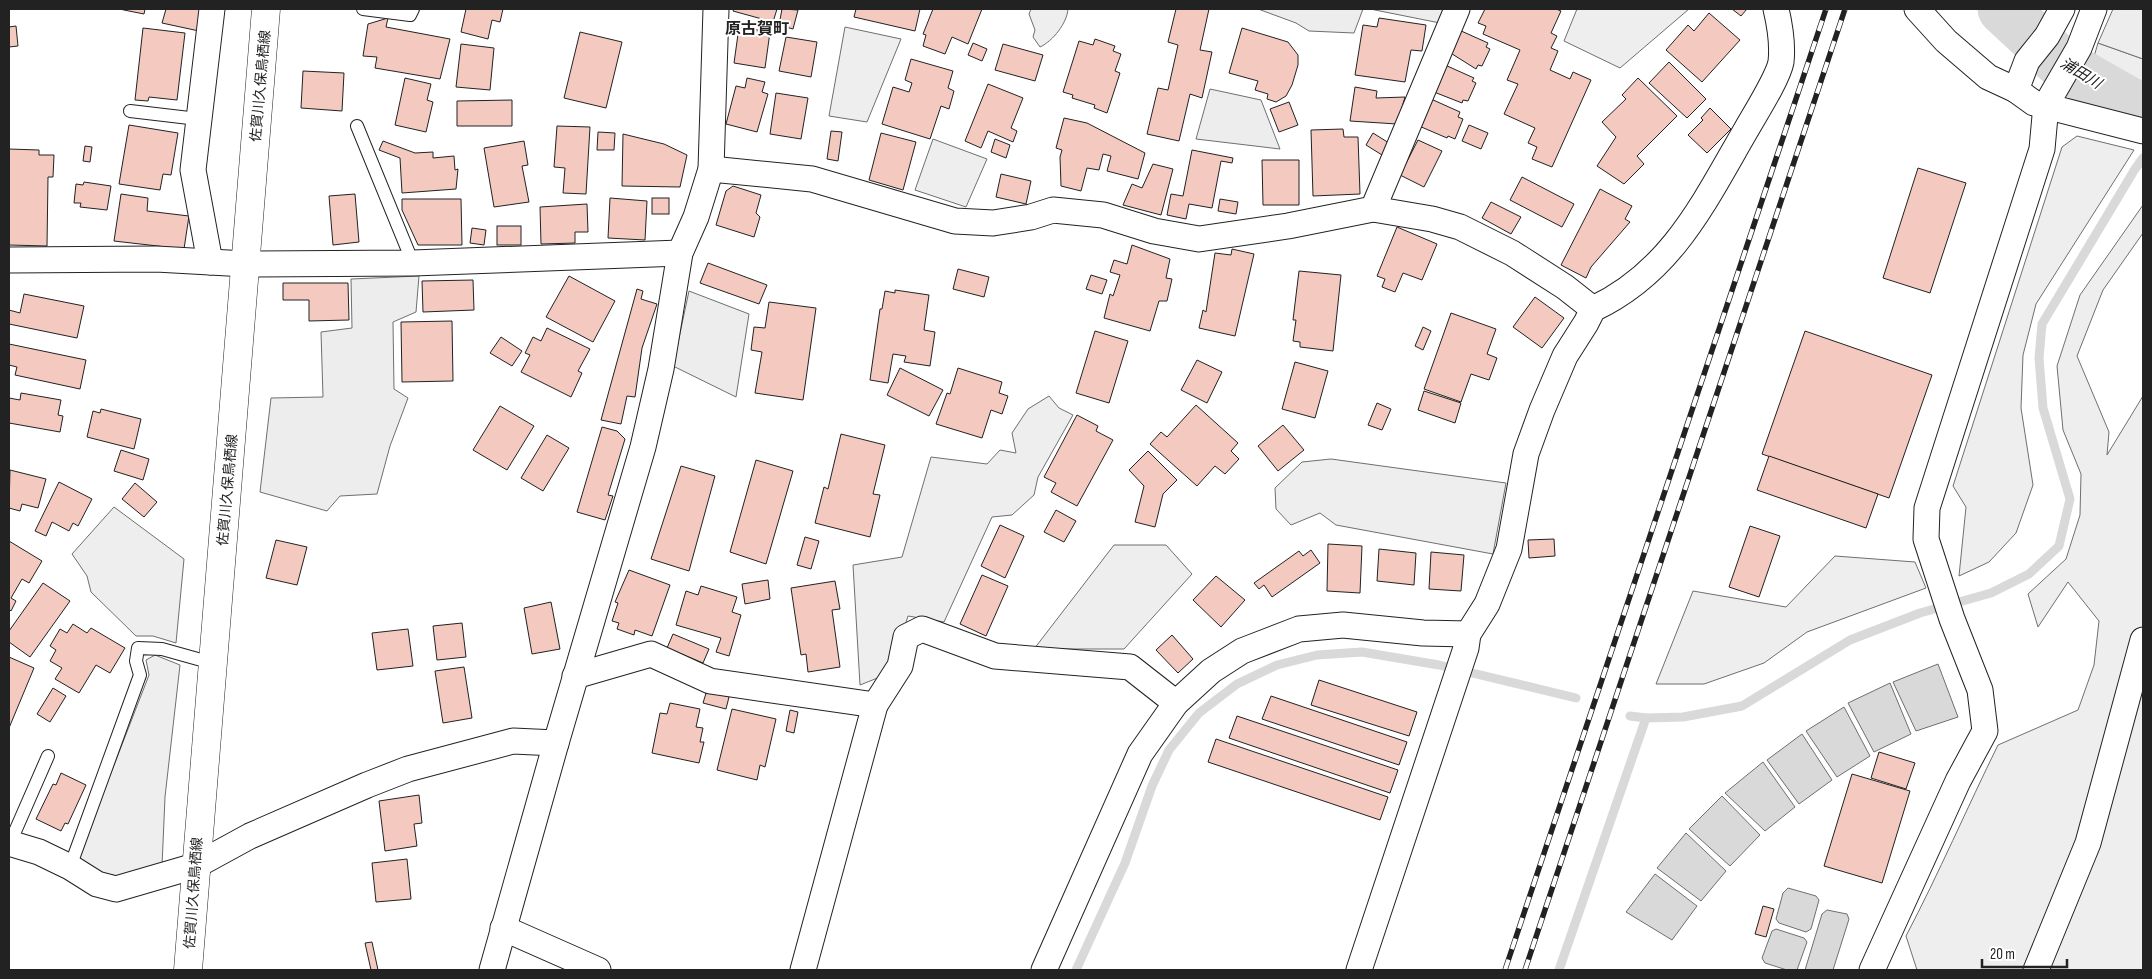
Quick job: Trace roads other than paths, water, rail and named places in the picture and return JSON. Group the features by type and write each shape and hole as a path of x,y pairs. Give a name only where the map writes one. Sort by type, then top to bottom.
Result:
{"main road":[{"name":"佐賀川久保鳥栖線","path":"188,970 266,9"}],"street":[{"path":"210,262 193,170 212,9"},
{"path":"492,970 575,676 643,447 661,369 680,253 696,216 711,169 716,9"},
{"path":"1373,209 1457,9"},
{"path":"1359,970 1467,641 1487,604 1509,549 1526,454 1565,356 1593,309 1616,298 1657,265 1691,225 1764,99 1780,63 1781,34 1776,9"},
{"path":"1917,9 1946,41 1988,78 2016,90 2034,103 2142,130"},
{"path":"2016,90 2027,61 2046,36 2062,9"},
{"path":"1872,970 1958,781 1985,731 1980,690 1952,619 1926,538 1927,508 2042,150 2046,105 2079,48 2094,9"},
{"path":"711,169 812,179 955,221 993,223 1054,210 1103,215 1154,231 1199,239 1297,224 1373,209 1432,219 1460,227 1512,253 1565,287 1593,309"},
{"path":"9,260 156,259 246,264 414,263 680,253"},
{"path":"1044,970 1140,754 1176,703 1211,672 1242,651 1299,629 1343,625 1423,632 1467,641"},
{"path":"803,970 875,705 900,666 906,637 922,629 995,656 1130,667 1176,703"},
{"path":"2039,968 2088,843 2143,640"},
{"path":"575,676 651,654 710,681 875,705"},
{"path":"10,843 39,852 70,867 97,884 116,889 195,866 250,836 408,769 513,741 556,743"},
{"path":"504,928 598,970"}],"lane":[{"path":"363,9 410,15 413,9"},
{"path":"130,111 198,119"},
{"path":"357,126 414,263"},
{"path":"70,867 140,675 136,661 138,648 162,649 212,663"},
{"path":"10,843 48,756"}],"waterway":[{"name":"浦田川","path":"2003,9 2063,65 2128,102 2143,108"},
{"path":"1630,716 1646,718 1683,717 1742,706 1850,640 1920,613 1991,593 2029,574 2059,546 2070,499 2043,408 2039,358 2042,324 2143,158"},
{"path":"1076,970 1125,863 1152,786 1169,750 1199,713 1237,684 1277,665 1317,655 1362,652 1439,665 1576,698"},
{"path":"1559,970 1646,718"}],"railway":[{"path":"1505,970 1826,9"},
{"path":"1525,970 1845,9"}],"district":[{"name":"原古賀町","path":"757,28"}]}
